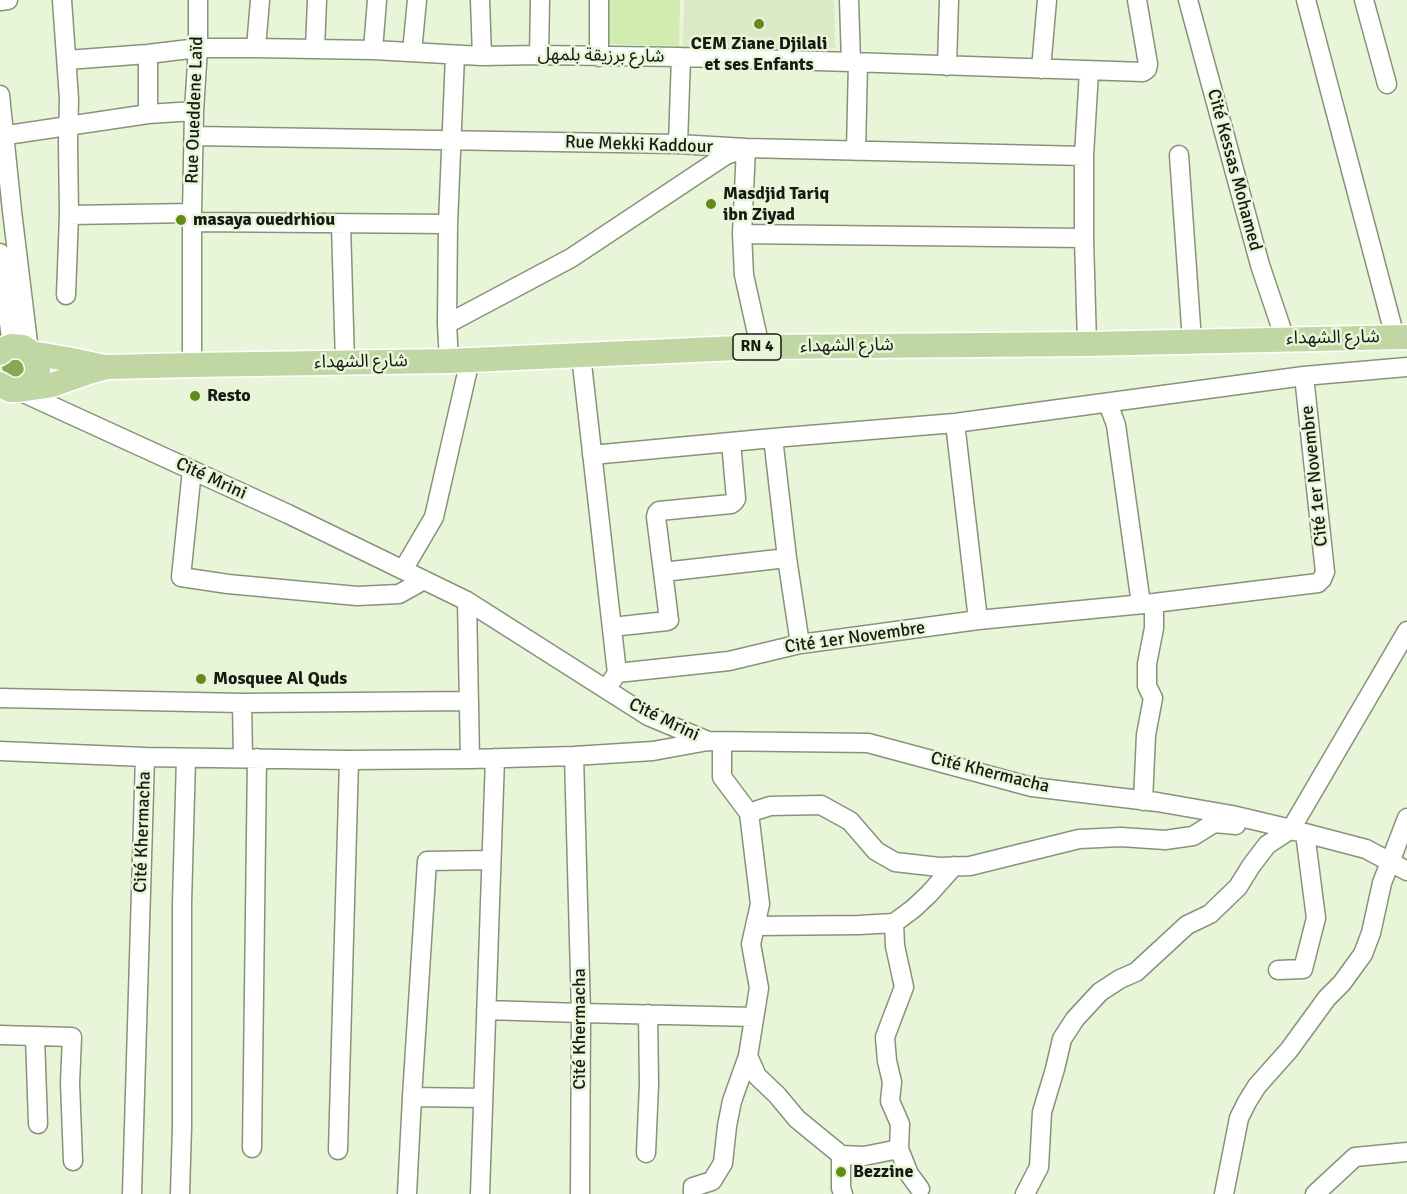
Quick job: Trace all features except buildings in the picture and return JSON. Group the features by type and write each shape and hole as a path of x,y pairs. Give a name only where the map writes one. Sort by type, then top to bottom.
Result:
{"main road":[{"name":"شارع الشهداء","path":"107,367 460,361 760,347 1088,344 1401,337"},
{"path":"11,349 107,367"},
{"path":"9,387 29,386 34,381 38,370 35,358 11,349"},
{"name":"RN 4","path":"9,387 52,385 107,367"}],"street":[{"path":"0,1 8,0"},
{"path":"62,0 69,126 66,296"},
{"name":"Rue Oueddene Laïd","path":"192,365 192,217 198,0"},
{"path":"256,48 260,0"},
{"path":"315,49 316,0"},
{"path":"373,50 377,0"},
{"path":"412,52 417,0"},
{"path":"480,0 482,56"},
{"path":"539,55 540,0"},
{"path":"599,0 599,57"},
{"path":"849,0 855,62 856,151"},
{"path":"947,66 950,0"},
{"path":"1041,69 1047,0"},
{"name":"شارع برزيقة بلمهل","path":"67,60 198,48 256,48 373,50 482,56 681,57 1143,72 1147,69 1148,64 1137,0"},
{"name":"Cité Kessas Mohamed","path":"1188,0 1260,265 1285,339"},
{"path":"1306,0 1401,337"},
{"path":"1364,0 1387,84"},
{"path":"148,54 148,114"},
{"path":"404,570 434,517 460,361 447,324 454,55"},
{"path":"678,144 681,57"},
{"path":"1088,344 1084,156 1089,71"},
{"path":"0,95 11,349"},
{"path":"2,135 148,114 194,111"},
{"name":"Rue Mekki Kaddour","path":"195,136 678,144 746,148 1084,156"},
{"path":"447,324 571,258 726,155 746,148 742,234 744,275 760,347"},
{"path":"1179,155 1192,341"},
{"path":"69,215 192,217 341,224 448,224"},
{"path":"341,224 345,363"},
{"path":"742,234 1084,238"},
{"path":"0,253 11,349"},
{"path":"581,355 617,673 606,688"},
{"path":"592,455 956,423 1304,376 1407,367"},
{"name":"Cité 1er Novembre","path":"617,673 729,661 800,644 978,620 1318,583 1325,572 1304,376"},
{"name":"Cité Mrini","path":"9,387 192,470 467,601 648,716 715,742"},
{"path":"1108,403 1116,425 1147,603 1154,628 1147,664 1147,686 1153,698 1146,735 1143,801"},
{"path":"956,423 978,620"},
{"path":"773,438 800,644"},
{"path":"612,627 669,620 657,513 734,502 736,499 731,442"},
{"path":"192,470 181,577 228,584 357,596 399,594 424,580"},
{"path":"663,572 787,558"},
{"path":"467,601 470,759"},
{"path":"1025,1194 1039,1167 1042,1112 1062,1039 1075,1019 1100,992 1136,972 1187,925 1210,914 1239,887 1267,845 1298,831 1407,631"},
{"path":"0,698 242,703 469,701"},
{"path":"242,703 250,758 252,1148"},
{"path":"693,1194 693,1187 712,1181 723,1163 732,1101 748,1056 759,988 751,944 759,904 749,813 722,777 715,742"},
{"name":"Cité Khermacha","path":"0,751 145,758 470,759 653,751 715,742 868,743 1032,787 1232,815 1298,831"},
{"name":"Cité Khermacha","path":"574,756 581,1013 579,1194"},
{"name":"Cité Khermacha","path":"132,1194 145,758"},
{"path":"180,1194 182,903 186,758"},
{"path":"480,1194 495,758"},
{"path":"338,1150 349,760"},
{"path":"749,813 770,806 821,806 850,821 876,851 895,862 939,867 970,866 1079,839 1121,837 1165,840 1193,836 1214,824 1298,831 1366,849 1407,871"},
{"path":"1224,1194 1239,1118 1247,1102 1257,1086 1289,1050 1363,954 1371,933 1382,883 1407,818"},
{"path":"1278,970 1303,969 1316,918 1298,831"},
{"path":"407,1194 427,861 491,860"},
{"path":"755,926 894,923 929,894 954,866"},
{"path":"894,923 895,946 904,987 885,1037 892,1082 890,1101 900,1124 899,1149 909,1174 922,1192"},
{"path":"486,1010 754,1017"},
{"path":"645,1153 649,1084 648,1014"},
{"path":"0,1035 72,1037 70,1083 73,1161"},
{"path":"35,1036 38,1124"},
{"path":"748,1056 757,1076 797,1119 842,1155 864,1156 899,1149"},
{"path":"412,1097 483,1098"},
{"path":"1315,1194 1355,1157 1407,1152"},
{"path":"842,1155 841,1188 843,1194"}],"shaded area":[{"path":"603,0 680,0 679,46 602,44"},
{"name":"CEM Ziane Djilali et ses Enfants","path":"684,0 834,0 835,48 683,50"},
{"path":"19,355 29,368 18,382 5,377 2,368 4,362"}],"place":[{"name":"CEM Ziane Djilali et ses Enfants","path":"759,24"},
{"name":"Masdjid Tariq ibn Ziyad","path":"711,204"},
{"name":"masaya ouedrhiou","path":"181,220"},
{"name":"Resto","path":"195,396"},
{"name":"Mosquee Al Quds","path":"201,679"},
{"name":"Bezzine","path":"841,1172"}]}
